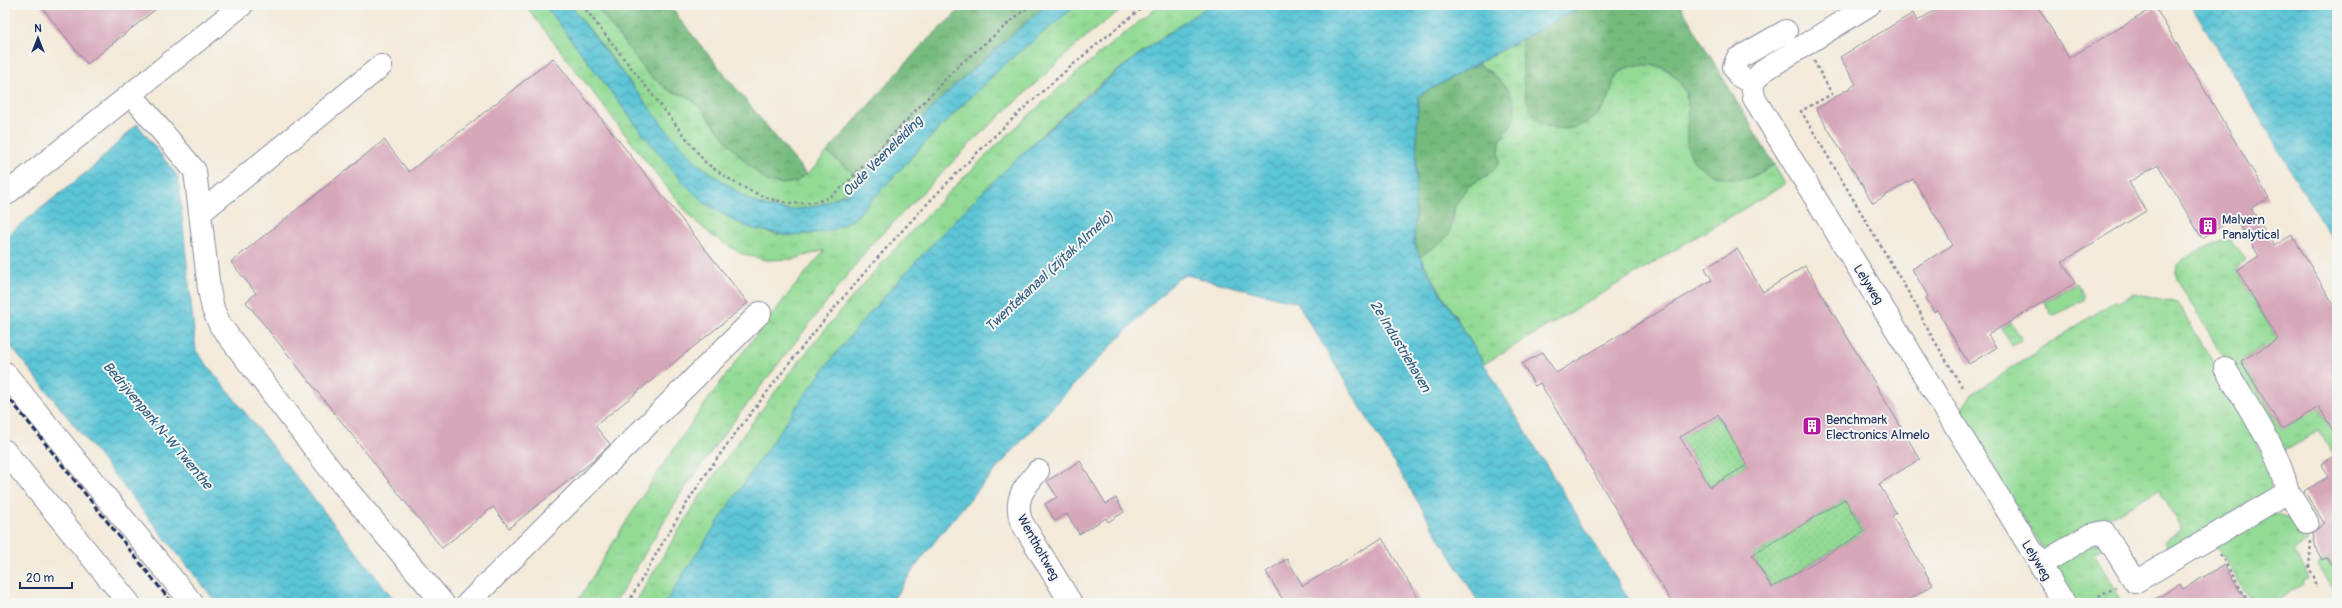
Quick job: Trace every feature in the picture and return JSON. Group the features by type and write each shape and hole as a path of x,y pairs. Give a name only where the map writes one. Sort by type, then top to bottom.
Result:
{"street":[{"path":"5,196 242,5"},
{"path":"1786,31 1737,59 1734,67 1739,76 1752,83 1763,71 1869,5"},
{"path":"200,213 381,66"},
{"name":"Lelyweg","path":"1752,83 1754,98 2064,603"},
{"path":"131,94 191,164 197,178 209,289 213,309 220,325 333,473 444,603"},
{"path":"468,603 760,313"},
{"path":"2225,368 2276,454 2284,473 2288,492 2307,522"},
{"path":"5,373 192,603"},
{"path":"5,451 129,603"},
{"name":"Wentholtweg","path":"1038,471 1024,488 1017,507 1021,522 1071,603"},
{"path":"2040,565 2090,535 2104,532 2135,582 2288,492"}],"path":[{"path":"582,5 705,162 730,180 756,194 782,201 805,204 826,199 843,187 958,66 1030,5"},
{"path":"628,603 687,502 719,456 805,343 864,273 922,208 1038,95 1099,41 1146,5"},
{"path":"1804,45 1832,94 1801,112 1920,312 1924,323 1962,387"},
{"path":"2307,522 2312,543 2309,568 2314,576 2316,588"},
{"path":"2211,538 2249,603"},
{"path":"2088,603 2132,578"}],"green space":[{"path":"525,5 545,5 643,134 680,179 702,201 736,222 777,235 854,219 939,128 1005,64 1055,22 1077,5 1127,5 1090,33 977,137 870,246 723,435 680,495 615,603 577,603 633,511 693,421 757,334 825,250 794,259 766,260 742,254 711,235 692,218 649,165"},
{"path":"570,5 595,5 648,74 670,91 687,96 701,108 733,149 766,181 796,182 813,169 827,152 861,180 845,193 827,202 814,206 784,209 756,203 729,189 704,170 681,146"},
{"path":"595,5 671,5 680,20 806,174 796,182 783,184 766,181 733,149 701,108 687,96 670,91 648,74"},
{"path":"965,5 1047,5 975,68 861,180 827,152 923,44"},
{"path":"1160,5 1210,5 1139,54 1089,93 1037,139 898,281 825,368 750,474 665,603 635,603 713,477 764,407 846,304 935,206 982,160 1079,71"},
{"path":"1584,5 1680,5 1774,165 1749,178 1737,180 1712,174 1697,165 1692,159 1687,142 1688,102 1686,93 1672,73 1666,69 1656,66 1634,66 1619,72 1614,81 1608,101 1587,123 1570,129 1563,129 1548,126 1537,119 1530,109 1523,82 1522,39"},
{"path":"1522,39 1545,126 1562,128 1587,122 1601,111 1606,104 1614,81 1619,73 1630,67 1644,65 1655,66 1665,69 1673,74 1679,81 1687,99 1689,120 1744,179 1755,176 1774,165 1785,184 1484,364 1420,257 1442,242 1453,224 1455,206 1467,187 1488,175 1499,163 1500,141 1505,134 1492,73 1477,64"},
{"path":"1477,64 1501,81 1507,88 1515,105 1514,115 1511,125 1500,141 1499,163 1488,175 1467,187 1455,206 1449,234 1442,242 1420,257 1414,244 1418,96"},
{"path":"2230,239 2245,259 2236,270 2285,352 2271,361 2262,347 2241,361 2282,429 2304,417 2297,404 2311,395 2337,438 2337,454 2334,455 2318,431 2282,453 2177,280 2176,268 2178,264 2211,245"},
{"path":"2077,283 2084,295 2083,300 2055,315 2051,314 2044,302"},
{"path":"2134,293 2178,303 2217,369 2274,474 2270,490 2174,549 2169,548 2164,541 2182,530 2159,489 2107,519 2076,533 2046,554 1964,424 1963,407 1973,393 2115,301 2117,303"},
{"path":"2011,322 2022,340 2012,346 2002,328"},
{"path":"1718,415 1747,465 1710,486 1681,437"},
{"path":"1844,500 1864,532 1772,587 1753,556"},
{"path":"2267,514 2282,515 2287,517 2301,529 2308,542 2294,550 2309,577 2302,581 2303,584 2271,603 2252,603 2217,545"},
{"path":"2099,544 2102,548 2094,554 2123,603 2076,603 2054,569 2087,545"},
{"path":"2327,558 2331,565 2337,562 2337,595 2317,564"},
{"path":"2337,595 2337,603 2334,603 2332,599"}],"water":[{"path":"545,5 570,5 665,128 697,163 749,200 768,207 785,210 802,209 825,203 848,193 955,85 1037,13 1047,5 1077,5 1005,64 939,128 854,219 830,231 792,236 754,229 736,222 702,201 680,179 643,134"},
{"path":"1210,5 1584,5 1418,96 1414,244 1427,271 1631,603 1479,603 1297,302 1186,275 1178,278 1132,324 1000,465 929,549 891,603 665,603 753,470 837,352 934,242 998,177 1065,115 1135,58"},
{"path":"2192,5 2337,5 2337,247 2199,18"},
{"name":"Bedrijvenpark N-W Twenthe","path":"137,124 178,177 196,351 397,603 217,603 5,339 5,237 93,167"}],"building":[{"path":"40,5 161,5 87,64"},
{"path":"1944,5 2037,5 2069,58 2155,7 2269,198 2251,208 2274,246 2292,235 2337,310 2337,437 2319,407 2282,429 2241,361 2278,339 2237,270 2259,256 2235,218 2202,238 2158,165 2129,182 2146,211 2062,262 2075,283 1988,335 1996,348 1969,364 1937,310 1934,312 1926,298 1928,296 1912,269 1953,245 1913,179 1873,203 1816,109 1856,84 1840,57 1913,13 1917,21"},
{"path":"553,58 748,303 595,426 610,444 593,461 509,528 493,507 442,548 246,302 256,293 231,262 384,140 409,172"},
{"name":"Benchmark Electronics Almelo","path":"1737,249 1763,292 1805,266 1920,459 1879,484 1896,513 1892,516 1933,585 1904,603 1672,603 1540,383 1535,386 1522,364 1543,352 1556,373 1712,280 1705,268","holes":["1718,415 1747,465 1710,487 1680,437","1845,499 1864,532 1772,588 1752,555"]},
{"path":"2337,454 2337,573 2327,557 2322,560 2316,549 2313,533 2324,523 2304,491 2328,477 2321,464"},
{"path":"1080,461 1106,504 1116,498 1124,512 1108,522 1106,518 1079,534 1067,514 1055,521 1045,504 1057,497 1047,481"},
{"path":"1382,538 1421,603 1285,603 1266,572 1287,559 1303,586"},
{"path":"2224,565 2247,603 2149,603 2180,584 2183,589"}],"railway":[{"path":"5,393 172,603"}],"place":[{"name":"Malvern Panalytical","path":"2208,226"},
{"name":"Benchmark Electronics Almelo","path":"1812,426"}],"water label":[{"name":"Oude Veeneleiding","path":"882,156"},
{"name":"Twentekanaal (zijtak Almelo)","path":"1049,271"},
{"name":"2e Industriehaven","path":"1401,346"}]}
